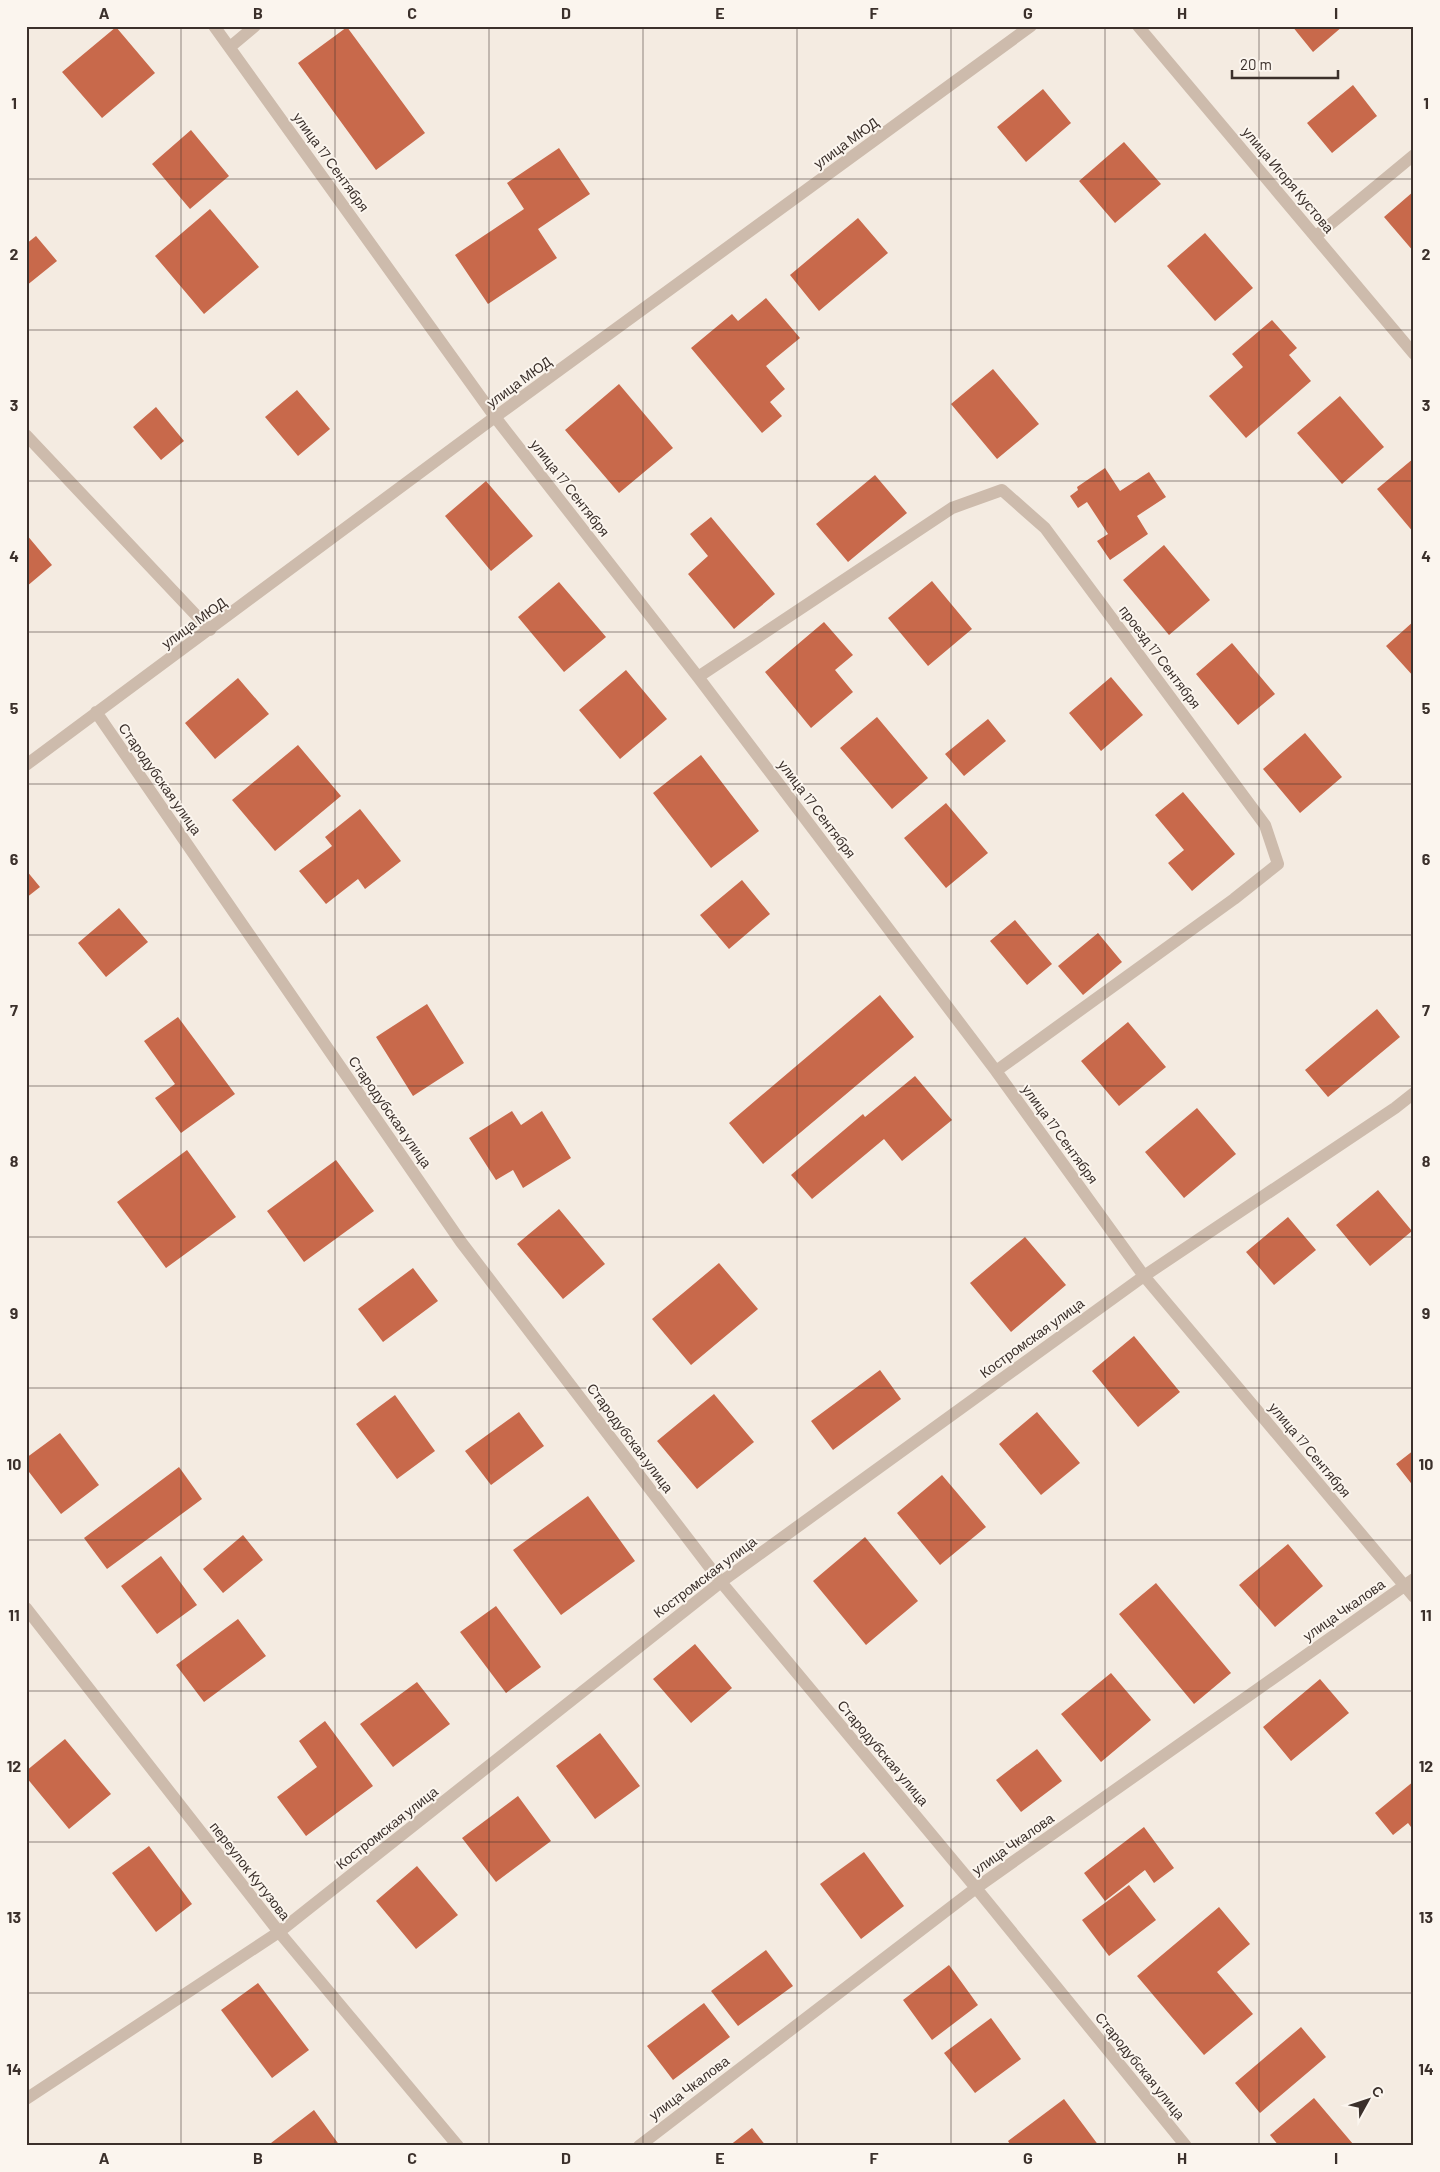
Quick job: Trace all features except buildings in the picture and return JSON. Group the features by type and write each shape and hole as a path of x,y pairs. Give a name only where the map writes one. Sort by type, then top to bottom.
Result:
{"street":[{"name":"улица 17 Сентября","path":"214,26 495,417 698,677 996,1071 1144,1276 1409,1582 1414,1597"},
{"path":"230,47 255,26"},
{"name":"улица МЮД","path":"26,765 495,417 1032,26"},
{"name":"улица Игоря Кустова","path":"1138,26 1414,354"},
{"path":"1316,236 1414,155"},
{"path":"26,435 210,630"},
{"name":"проезд 17 Сентября","path":"698,677 952,508 1002,490 1045,528 1266,825 1278,864 996,1071"},
{"name":"Стародубская улица","path":"96,712 461,1242 721,1582 976,1888 1186,2146"},
{"name":"Костромская улица","path":"26,2099 279,1932 721,1582 1144,1276 1414,1093"},
{"name":"улица Чкалова","path":"638,2146 976,1888 1409,1582"},
{"name":"переулок Кутузова","path":"26,1608 279,1932 458,2146"}]}
